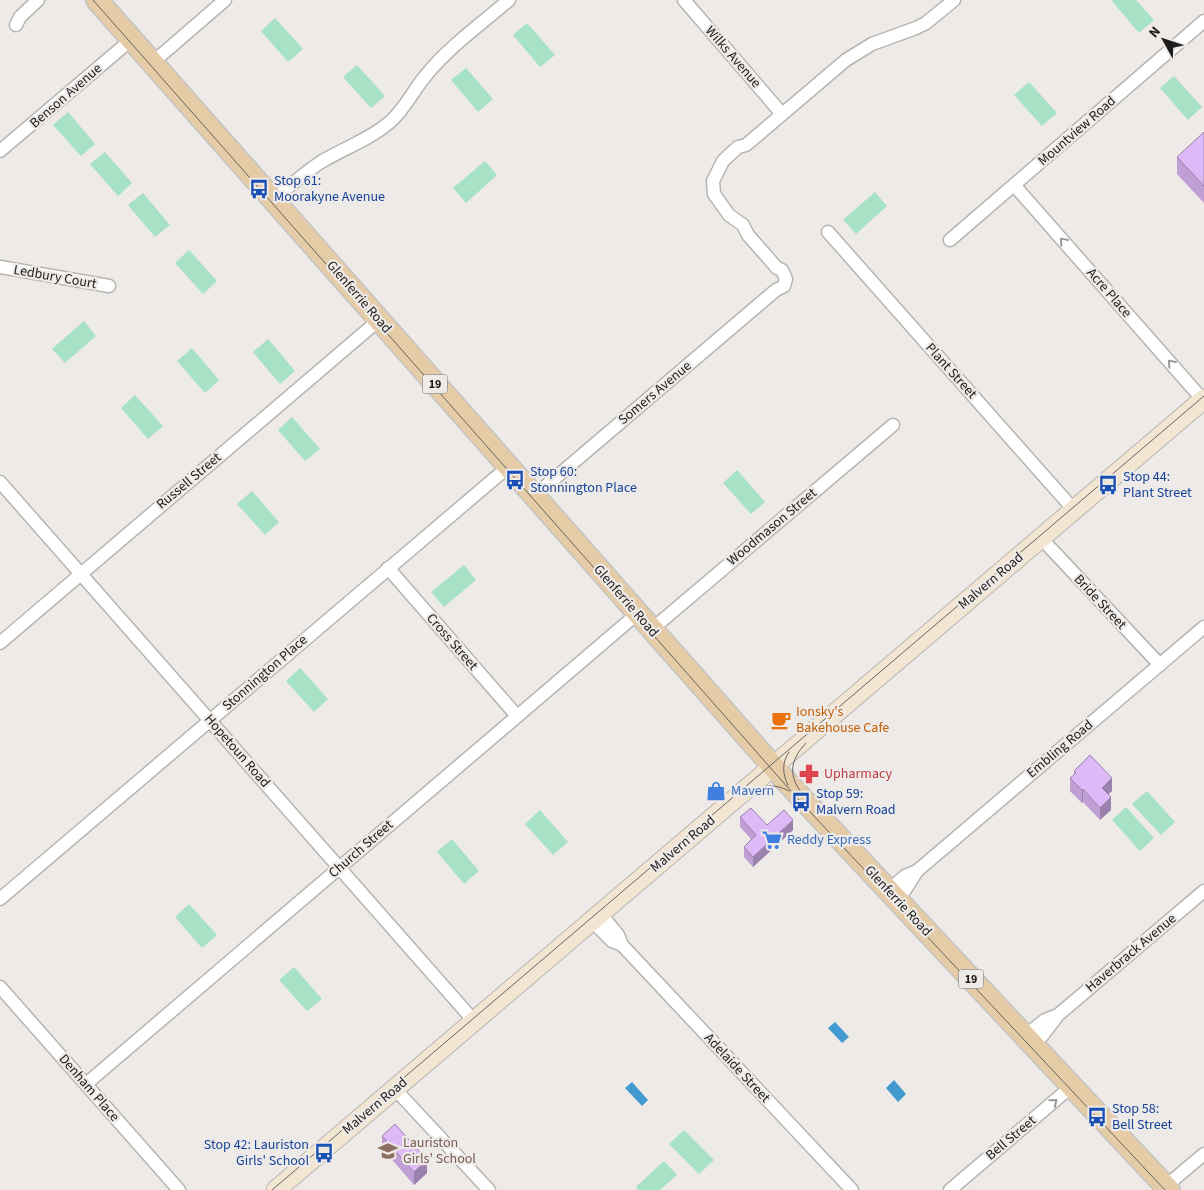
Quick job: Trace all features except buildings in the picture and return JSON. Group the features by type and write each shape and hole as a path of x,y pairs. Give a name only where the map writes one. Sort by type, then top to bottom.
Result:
{"main road":[{"name":"Glenferrie Road","path":"97,0 773,767 1167,1188"},
{"name":"Malvern Road","path":"276,1190 1203,400"}],"street":[{"path":"16,25 20,17 38,0"},
{"path":"152,63 225,0"},
{"path":"273,200 301,176 322,162 368,138 391,121 438,62 509,0"},
{"name":"Wilks Avenue","path":"684,0 782,114"},
{"name":"Somers Avenue","path":"534,496 776,290 784,286 786,279 782,270 777,268 748,235 744,225 729,216 716,198 713,180 719,169 728,165 742,153 746,145 834,70 861,50 921,25 954,0"},
{"name":"Mountview Road","path":"950,240 1204,21"},
{"name":"Benson Avenue","path":"0,152 132,39"},
{"name":"Acre Place","path":"1014,186 1203,400"},
{"name":"Plant Street","path":"828,232 1074,510"},
{"name":"Ledbury Court","path":"0,267 109,286"},
{"name":"Russell Street","path":"0,643 379,320"},
{"name":"Woodmason Street","path":"651,630 893,425"},
{"name":"Stonnington Place","path":"0,899 508,467"},
{"name":"Hopetoun Road","path":"0,482 474,1021"},
{"name":"Bride Street","path":"1041,538 1160,665"},
{"name":"Cross Street","path":"388,568 517,716"},
{"name":"Church Street","path":"86,1084 637,614"},
{"name":"Embling Road","path":"891,895 905,890 917,871 1204,627"},
{"name":"Haverbrack Avenue","path":"1029,1041 1042,1036 1058,1015 1204,891"},
{"name":"Adelaide Street","path":"596,918 618,935 622,945 852,1190"},
{"name":"Denham Place","path":"0,987 179,1190"},
{"name":"Bell Street","path":"950,1190 1072,1086"},
{"path":"395,1089 489,1190"},
{"path":"1167,1188 1204,1154"}],"green space":[{"path":"1113,0 1136,0 1154,20 1139,33"},
{"path":"275,18 303,49 288,62 261,31"},
{"path":"527,23 555,55 540,67 513,35"},
{"path":"357,65 385,96 371,108 343,77"},
{"path":"466,68 493,99 478,112 451,80"},
{"path":"1174,76 1202,107 1188,120 1160,88"},
{"path":"1029,82 1057,113 1042,126 1014,95"},
{"path":"68,112 95,144 81,156 53,125"},
{"path":"105,152 132,183 118,196 90,164"},
{"path":"485,161 497,175 466,203 453,188"},
{"path":"875,192 887,206 856,234 843,220"},
{"path":"143,193 170,225 155,237 128,205"},
{"path":"189,250 217,281 203,294 175,263"},
{"path":"84,321 96,336 65,363 52,349"},
{"path":"268,339 295,371 280,384 253,352"},
{"path":"192,348 219,380 205,393 177,361"},
{"path":"135,395 163,426 148,439 121,408"},
{"path":"292,417 320,449 305,461 278,430"},
{"path":"737,470 765,502 751,514 723,483"},
{"path":"252,491 279,522 265,535 237,504"},
{"path":"464,565 476,580 444,607 431,592"},
{"path":"300,668 328,699 314,712 286,681"},
{"path":"1147,791 1175,822 1161,835 1132,804"},
{"path":"1126,807 1154,838 1140,851 1112,820"},
{"path":"540,810 568,842 553,855 525,824"},
{"path":"452,839 479,871 464,884 437,852"},
{"path":"189,904 217,935 202,948 175,917"},
{"path":"294,967 322,999 307,1011 279,980"},
{"path":"684,1130 714,1160 699,1174 669,1144"},
{"path":"664,1161 677,1175 660,1190 638,1190 636,1187"}],"water":[{"path":"835,1022 849,1037 842,1043 828,1028"},
{"path":"894,1080 906,1094 898,1102 886,1088"},
{"path":"632,1082 648,1100 642,1106 625,1088"}],"tram line":[{"path":"93,0 798,799 1165,1190"},
{"path":"272,1190 1204,396"},
{"path":"804,796 795,782 793,769 796,756 806,743"},
{"path":"788,785 784,768 789,752"},
{"path":"744,795 766,786 783,788 789,791"}],"place":[{"name":"Stop 61: Moorakyne Avenue","path":"259,189"},
{"name":"Stop 60: Stonnington Place","path":"515,480"},
{"name":"Stop 44: Plant Street","path":"1108,485"},
{"name":"Ionsky's Bakehouse Cafe","path":"781,720"},
{"name":"Upharmacy","path":"809,774"},
{"name":"Mavern","path":"716,791"},
{"name":"Stop 59: Malvern Road","path":"801,802"},
{"name":"Reddy Express","path":"772,840"},
{"name":"Stop 58: Bell Street","path":"1097,1117"},
{"name":"Lauriston Girls' School","path":"388,1151"},
{"name":"Stop 42: Lauriston Girls' School","path":"324,1153"}]}
